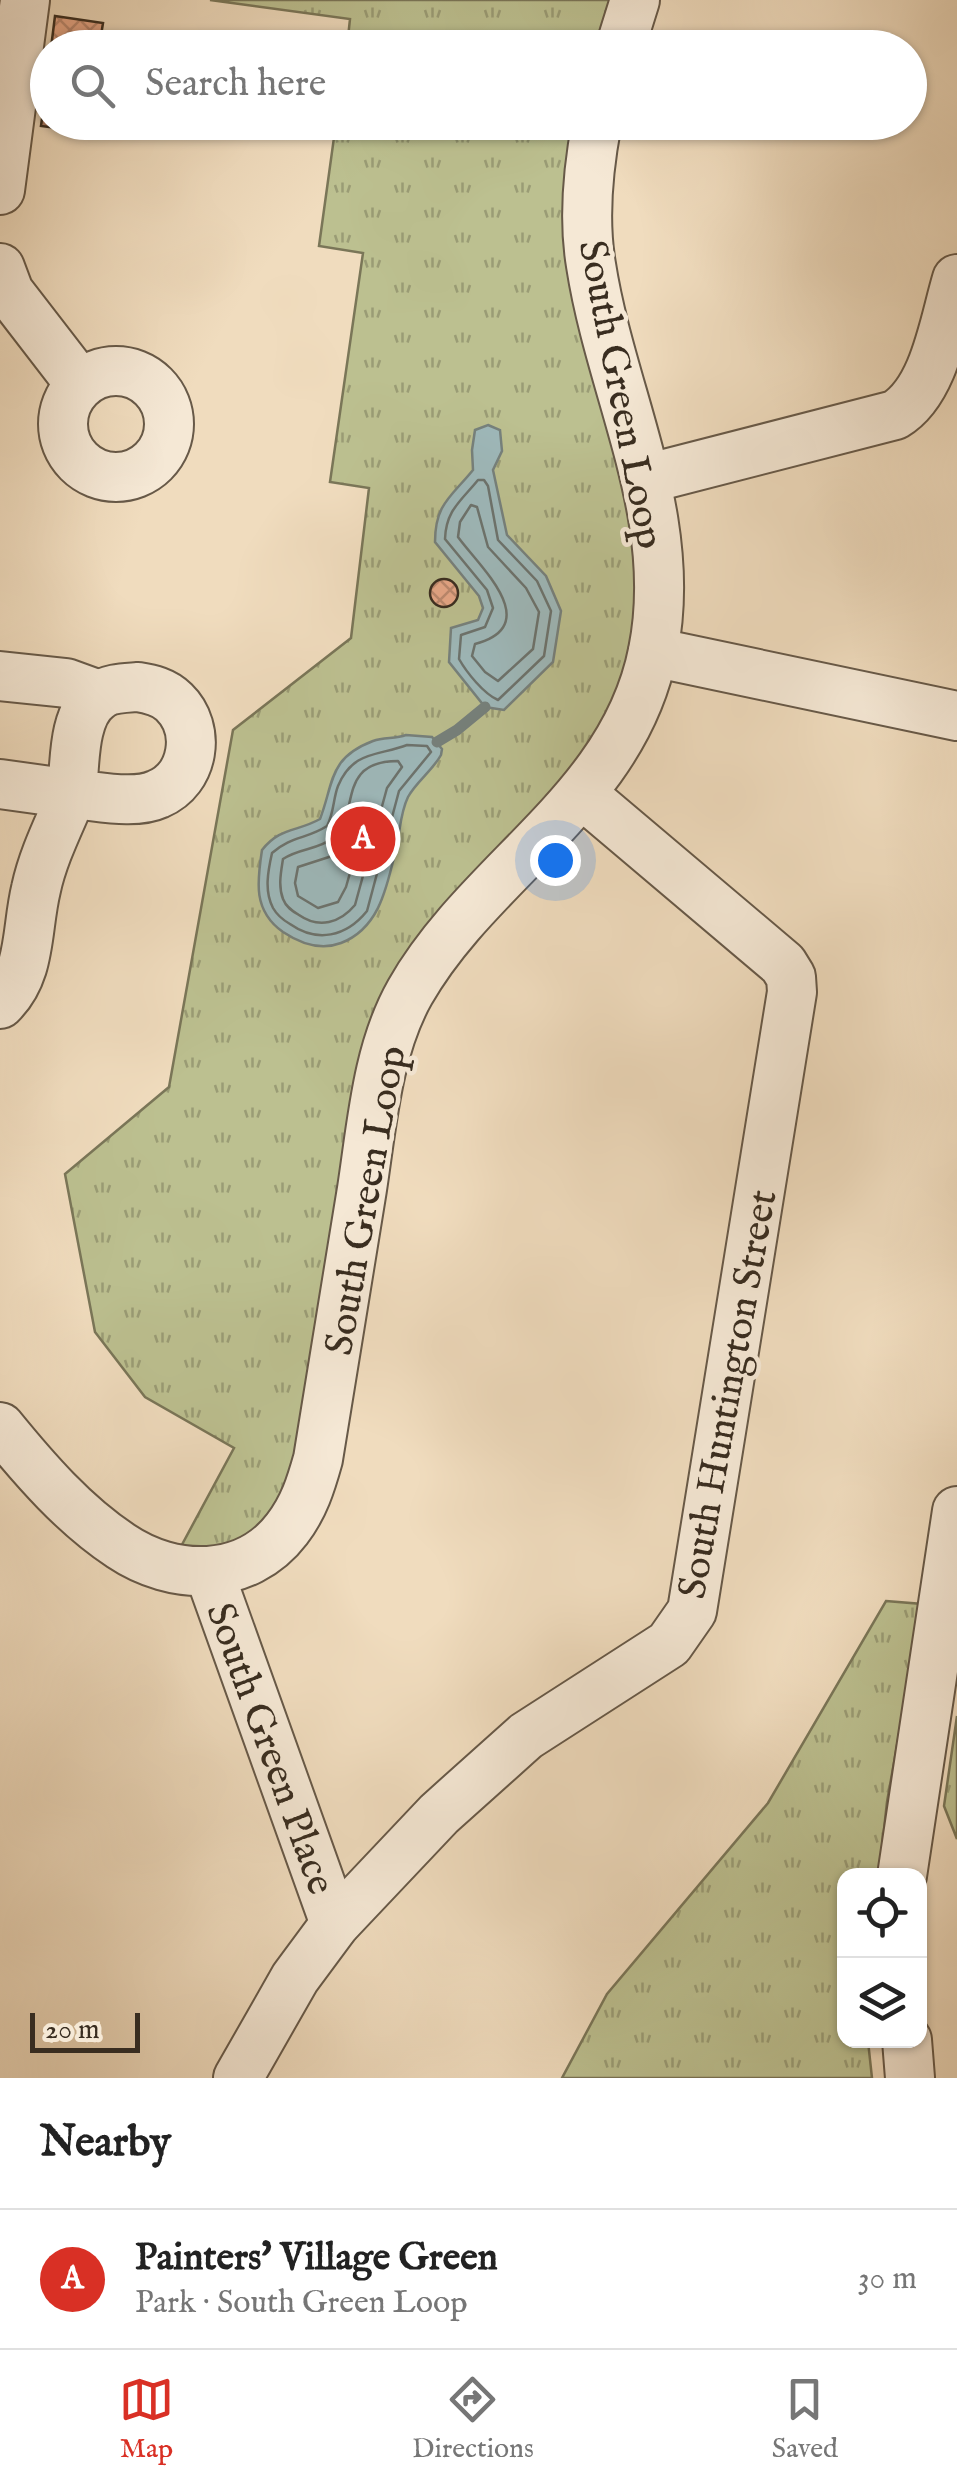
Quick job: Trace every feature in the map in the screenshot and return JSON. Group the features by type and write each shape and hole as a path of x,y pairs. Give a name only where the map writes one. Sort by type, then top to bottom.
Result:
{"street":[{"path":"0,190 25,0"},
{"path":"626,30 635,0"},
{"name":"South Green Loop","path":"0,1427 54,1489 120,1546 151,1562 179,1570 209,1572 237,1566 260,1554 286,1531 306,1498 318,1458 380,1076 408,996 434,954 472,908 582,794 613,748 638,698 653,652 660,590 646,479 590,263 588,170 594,140"},
{"path":"0,268 9,292 80,384"},
{"path":"646,479 895,414 909,406 925,383 957,279"},
{"path":"653,652 957,716"},
{"path":"0,676 66,683 100,695 138,686 157,690 185,716 191,734 191,754 184,772 156,796 138,799 72,794 0,784"},
{"path":"0,1004 13,992 21,973 36,888 72,794 82,721 100,695"},
{"name":"South Huntington Street","path":"238,2078 294,1978 335,1924 439,1814 526,1736 669,1644 692,1611 792,992 791,976 783,964 582,794"},
{"path":"903,1868 957,1511"},
{"name":"South Green Place","path":"209,1572 335,1924"},
{"path":"908,2048 910,2078"}],"green space":[{"path":"210,0 616,0 607,30 349,30 350,19"},
{"path":"334,140 581,140 644,591 620,698 567,783 435,920 292,1484 247,1539 221,1548 178,1552 234,1448 145,1397 95,1332 65,1174 169,1087 233,730 351,638 369,488 330,482 363,253 319,246"},
{"path":"886,1601 922,1604 887,1802 880,1868 837,1868 837,2048 869,2048 872,2078 562,2078 607,1994 768,1803"},
{"path":"957,1716 957,1839 944,1806"}],"water":[{"path":"488,425 500,430 502,451 493,470 507,535 546,576 561,611 553,662 504,710 485,707 449,662 451,628 478,620 483,608 479,596 435,542 441,510 473,470 475,430"},
{"path":"406,735 432,737 442,749 405,803 380,904 365,927 341,943 311,945 290,936 273,924 262,905 262,850 282,834 320,819 335,773 348,755 373,741"}],"building":[{"path":"55,16 103,23 102,30 53,30"},
{"path":"444,579 454,583 458,593 454,603 444,607 434,603 430,593 434,583"}],"waterway":[{"path":"437,742 485,707"}],"place":[{"name":"Painters' Village Green","path":"363,839"}]}
